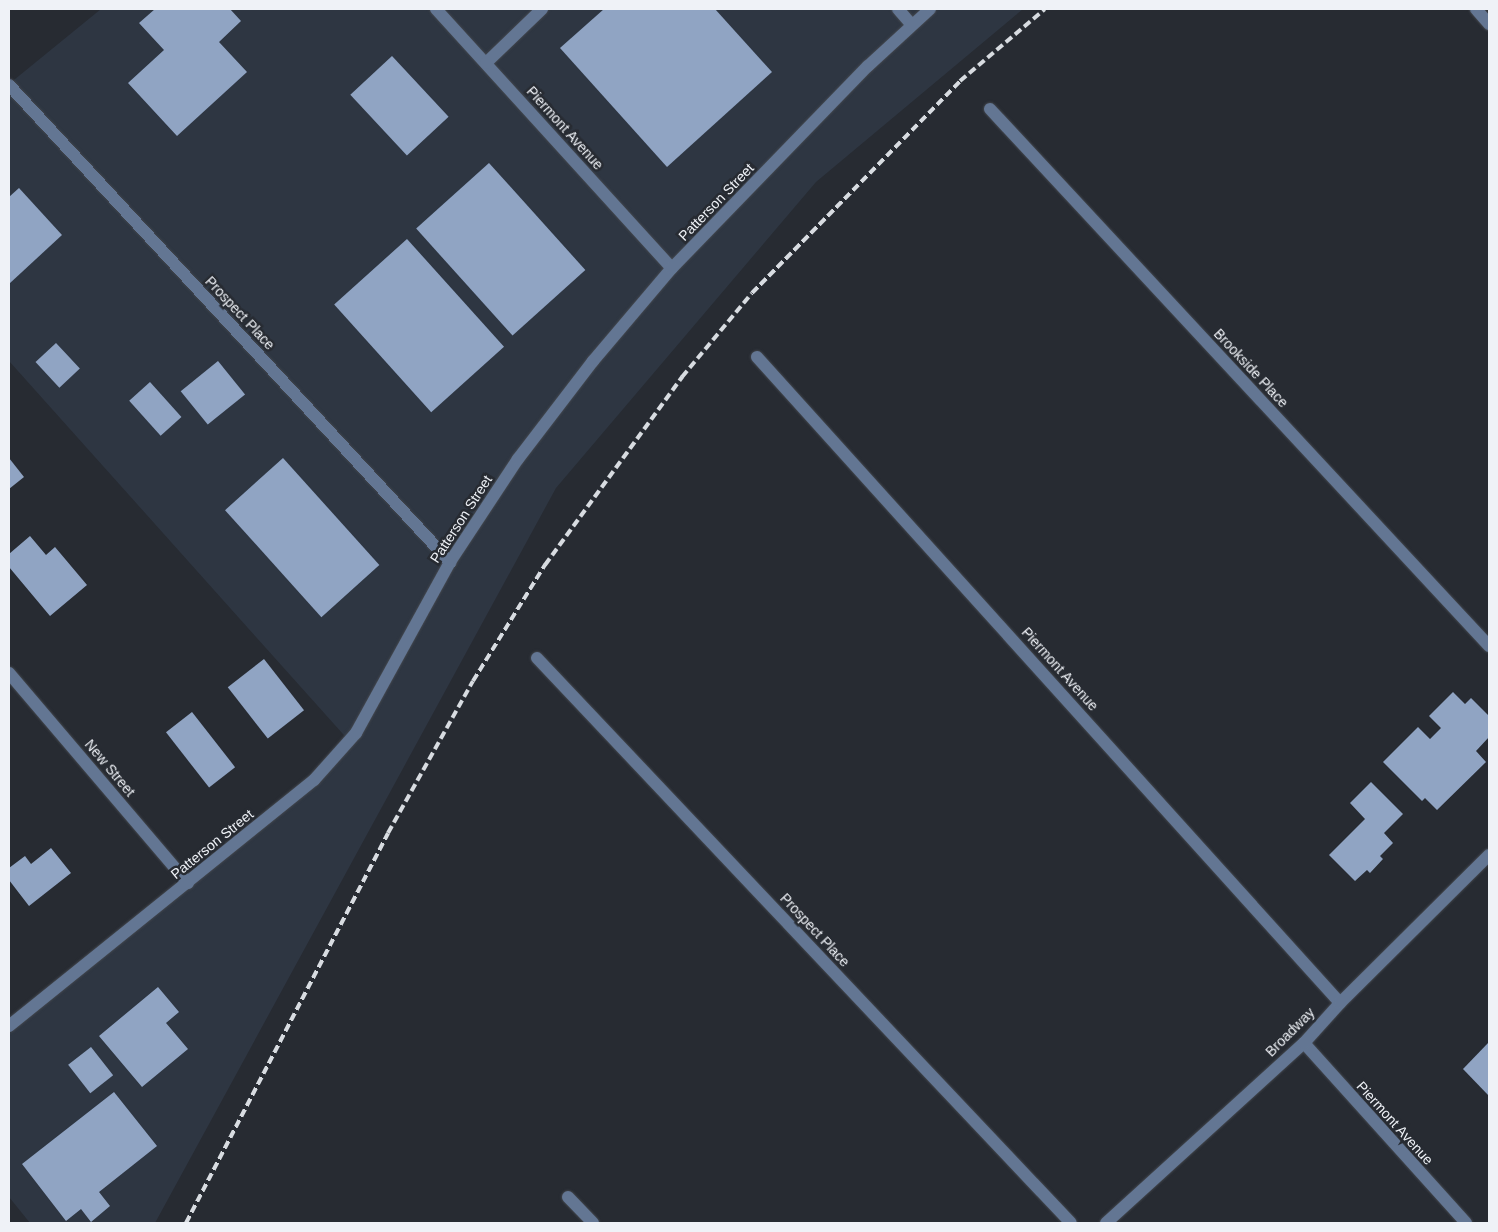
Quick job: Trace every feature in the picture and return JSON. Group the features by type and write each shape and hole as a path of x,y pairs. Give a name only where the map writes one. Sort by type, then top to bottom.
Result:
{"street":[{"name":"Piermont Avenue","path":"436,9 672,268"},
{"path":"486,63 542,9"},
{"path":"898,9 912,24"},
{"name":"Patterson Street","path":"9,1026 314,780 356,733 450,562 518,459 593,361 672,268 868,66 930,9"},
{"path":"1476,9 1489,24"},
{"name":"Prospect Place","path":"9,85 450,562"},
{"name":"Brookside Place","path":"990,109 1489,646"},
{"name":"Piermont Avenue","path":"757,357 1340,1003"},
{"name":"Prospect Place","path":"537,658 1071,1223"},
{"name":"New Street","path":"9,673 188,883"},
{"name":"Broadway","path":"1106,1223 1304,1042 1340,1003 1489,855"},
{"name":"Piermont Avenue","path":"1304,1042 1466,1223"},
{"path":"568,1197 593,1223"}],"shaded area":[{"path":"101,9 1023,9 816,182 556,488 155,1223 30,1223 9,1197 9,1034 351,743 9,361 9,84"}],"building":[{"path":"155,9 230,9 241,21 219,42 247,72 177,136 128,83 164,50 139,23"},
{"path":"604,9 715,9 772,72 667,167 560,48"},
{"path":"392,56 449,117 407,156 350,95"},
{"path":"489,163 585,270 513,336 416,229"},
{"path":"19,188 62,235 9,284 9,197"},
{"path":"407,239 504,347 431,412 334,305"},
{"path":"56,343 80,369 59,388 36,362"},
{"path":"218,361 245,394 208,425 181,391"},
{"path":"150,382 181,417 161,436 129,401"},
{"path":"9,458 24,477 9,489"},
{"path":"283,458 379,565 321,617 225,510"},
{"path":"30,536 46,555 55,547 87,585 50,616 9,567 9,554"},
{"path":"264,659 304,710 268,739 228,687"},
{"path":"1453,692 1465,704 1471,698 1489,716 1489,737 1476,751 1486,762 1437,810 1425,798 1422,801 1383,762 1418,727 1430,739 1441,728 1429,716"},
{"path":"192,712 235,767 209,787 166,732"},
{"path":"1371,782 1403,814 1384,833 1393,843 1380,856 1383,859 1370,873 1367,870 1355,881 1329,855 1365,819 1350,803"},
{"path":"51,848 71,873 29,906 9,880 9,868 25,856 31,864"},
{"path":"158,987 179,1012 166,1023 188,1049 142,1087 99,1036"},
{"path":"1489,1042 1489,1096 1463,1069"},
{"path":"91,1047 113,1075 90,1093 68,1065"},
{"path":"114,1092 157,1146 99,1192 110,1206 91,1222 81,1209 66,1221 22,1164"}],"railway":[{"path":"186,1223 388,833 473,681 545,565 682,377 752,293 960,81 1045,9"}]}
